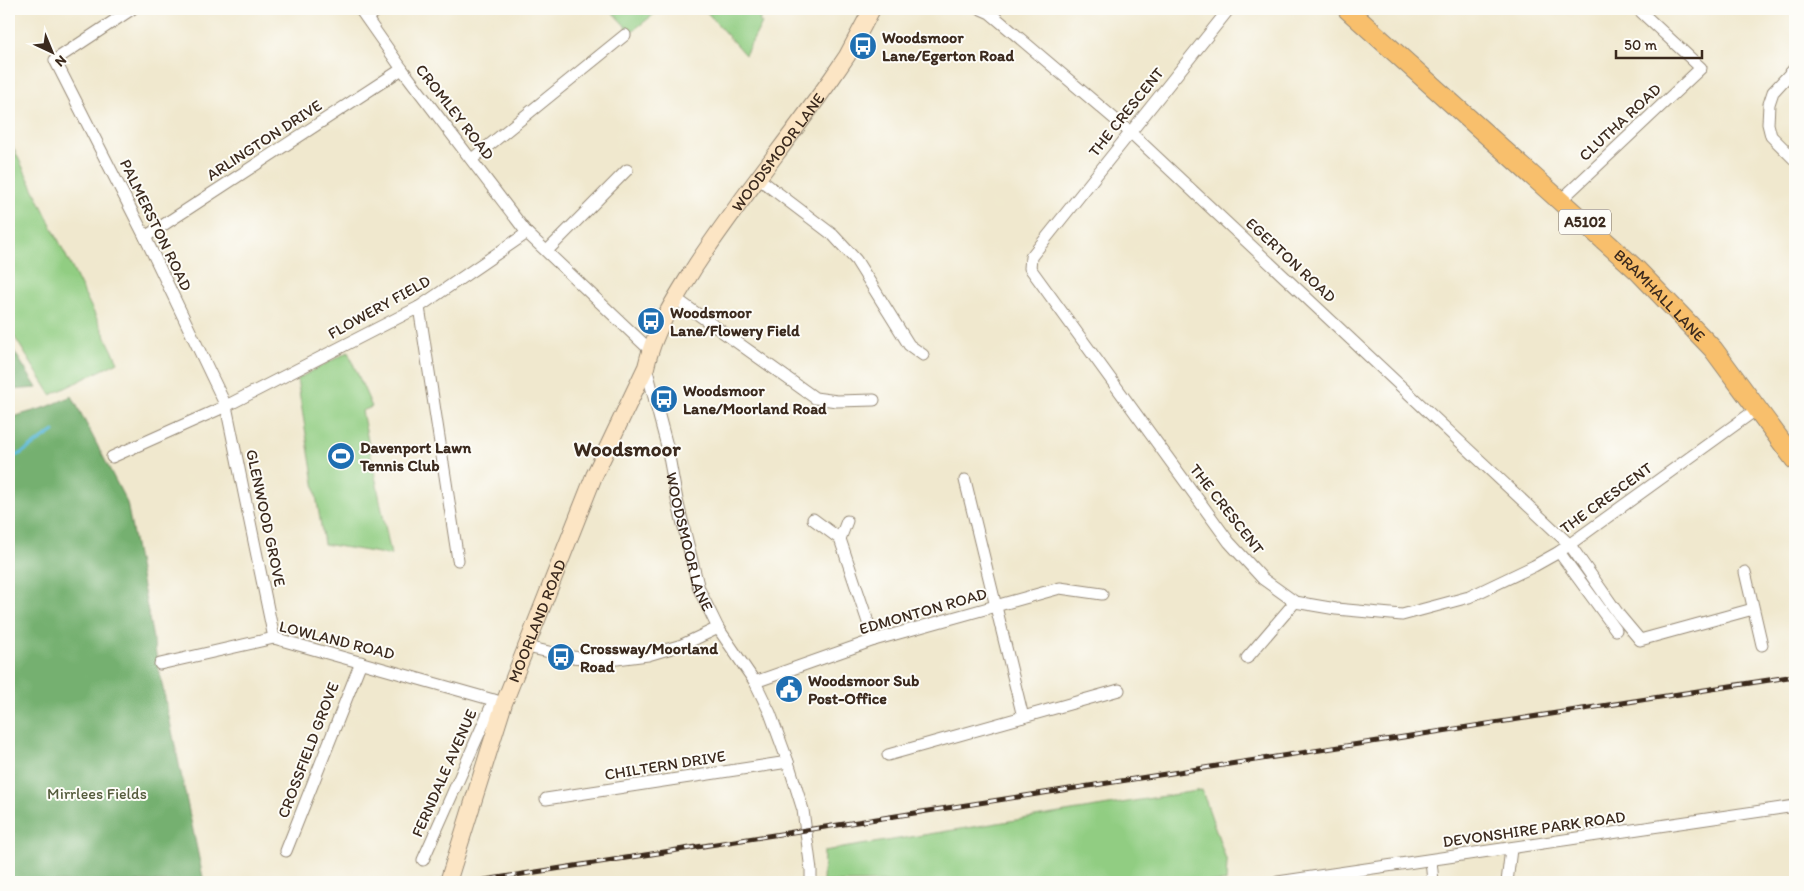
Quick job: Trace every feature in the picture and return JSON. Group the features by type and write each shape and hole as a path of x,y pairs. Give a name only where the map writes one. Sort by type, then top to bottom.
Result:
{"main road":[{"name":"BRAMHALL LANE","path":"1347,9 1637,270 1713,349 1795,460"}],"street":[{"name":"PALMERSTON ROAD","path":"132,9 55,60 145,238 226,406"},
{"path":"364,14 379,9"},
{"name":"WOODSMOOR LANE","path":"811,882 803,810 770,713 755,682 718,628 700,589 667,446 646,367 650,350 675,298 714,237 847,56 872,9"},
{"name":"THE CRESCENT","path":"1229,9 1031,257 1030,268 1236,551 1263,579 1296,602 1336,609 1402,615 1469,597 1534,566 1570,545 1757,409"},
{"name":"CLUTHA ROAD","path":"1560,201 1701,68 1638,9"},
{"name":"EGERTON ROAD","path":"988,10 1130,132 1570,545 1619,615 1640,640 1753,609"},
{"name":"CROMLEY ROAD","path":"364,14 402,69 527,233"},
{"path":"472,159 625,35"},
{"path":"1795,68 1773,92 1769,104 1768,124 1771,136 1795,160"},
{"name":"ARLINGTON DRIVE","path":"145,238 402,69"},
{"path":"548,251 627,170"},
{"path":"758,178 827,230 856,260 909,345 923,355"},
{"path":"527,233 650,350"},
{"name":"FLOWERY FIELD","path":"112,457 226,406 419,307 527,233"},
{"path":"675,298 816,398 837,401 874,400"},
{"path":"419,307 458,560"},
{"name":"MOORLAND ROAD","path":"448,882 499,701 527,647 594,476 646,367"},
{"name":"GLENWOOD GROVE","path":"226,406 274,638"},
{"path":"965,480 1023,717"},
{"path":"813,519 840,539 874,640"},
{"path":"840,539 847,520"},
{"path":"1559,552 1616,630"},
{"path":"1744,572 1762,645"},
{"name":"EDMONTON ROAD","path":"755,682 874,640 1060,588 1102,594"},
{"path":"1246,658 1296,602"},
{"path":"527,647 571,657 609,660 648,655 682,646 718,628"},
{"name":"LOWLAND ROAD","path":"160,664 274,638 499,701"},
{"name":"CROSSFIELD GROVE","path":"286,851 361,662"},
{"path":"888,755 1119,690"},
{"name":"FERNDALE AVENUE","path":"423,860 499,701"},
{"name":"CHILTERN DRIVE","path":"546,799 788,762"},
{"name":"DEVONSHIRE PARK ROAD","path":"1278,882 1795,806"},
{"path":"1507,882 1511,849"},
{"path":"1431,860 1434,882"}],"green space":[{"path":"609,9 661,9 631,32"},
{"path":"704,9 765,9 759,21 762,23 745,55"},
{"path":"9,139 118,362 51,395 9,328"},
{"path":"9,343 37,388 9,390"},
{"name":"Davenport Lawn Tennis Club","path":"348,352 372,407 362,411 391,555 324,544 297,379"},
{"name":"Mirrlees Fields","path":"72,396 127,503 158,665 204,882 9,882 9,418 47,407"},
{"path":"1202,790 1227,862 1226,882 823,882 824,851"}],"waterway":[{"path":"9,459 20,454 54,431"}],"railway":[{"path":"472,882 1795,676"}],"place":[{"name":"Woodsmoor Lane/Egerton Road","path":"863,46"},
{"name":"Woodsmoor Lane/Flowery Field","path":"651,321"},
{"name":"Woodsmoor Lane/Moorland Road","path":"664,399"},
{"name":"Davenport Lawn Tennis Club","path":"341,456"},
{"name":"Crossway/Moorland Road","path":"561,657"},
{"name":"Woodsmoor Sub Post-Office","path":"789,689"}],"district":[{"name":"Woodsmoor","path":"627,448"}]}
